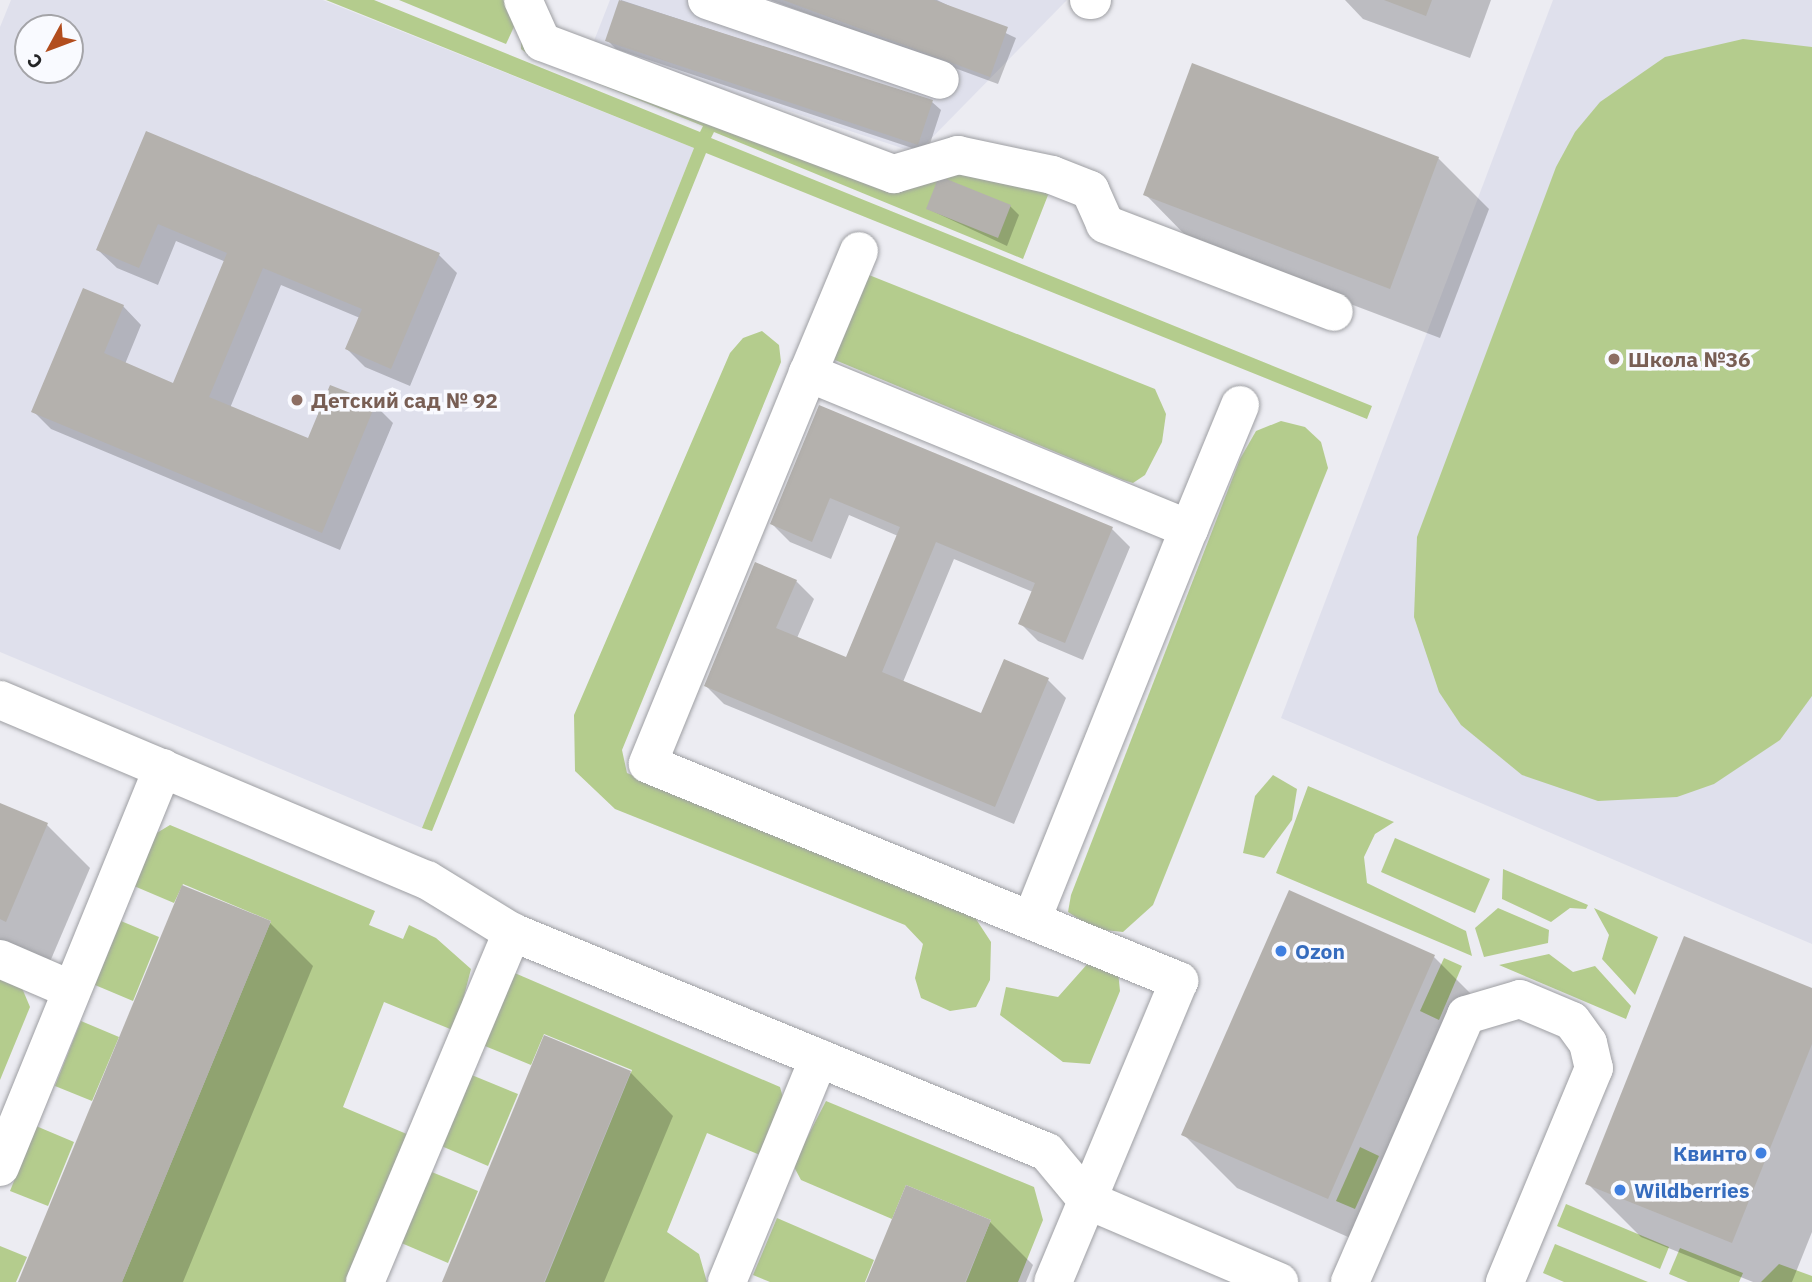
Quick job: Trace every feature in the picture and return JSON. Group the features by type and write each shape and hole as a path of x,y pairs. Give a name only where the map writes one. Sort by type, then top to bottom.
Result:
{"street":[{"path":"523,0 542,42 894,174 958,155 1052,175 1090,190 1105,224 1334,312"},
{"path":"707,0 940,80"},
{"path":"859,251 648,764 1179,981 1053,1282"},
{"path":"808,373 1189,529"},
{"path":"1032,919 1240,405"},
{"path":"0,700 427,880 512,932 1047,1152 1087,1200 1279,1282"},
{"path":"0,1167 163,768"},
{"path":"365,1282 512,932"},
{"path":"0,959 72,990"},
{"path":"1350,1282 1466,1015 1520,999 1572,1021 1588,1043 1594,1069 1505,1282"},
{"path":"727,1282 819,1058"}],"shaded area":[{"name":"Детский сад № 92","path":"11,0 323,0 694,148 422,828 0,652 0,27"},
{"path":"610,0 1067,0 917,153 592,46"},
{"name":"Школа №36","path":"1553,0 1812,0 1812,944 1281,718"}],"green space":[{"path":"326,0 374,0 700,132 703,126 530,56 521,49 521,38 894,181 959,162 1050,190 1023,259 714,132 711,138 1372,406 1367,419 706,153 432,831 422,828 694,148"},
{"path":"399,0 508,0 519,16 506,44"},
{"name":"Школа №36","path":"1743,39 1812,47 1812,696 1780,740 1714,784 1677,797 1598,801 1522,775 1461,725 1439,692 1414,617 1417,537 1556,167 1575,132 1600,102 1665,57"},
{"path":"869,275 1155,389 1166,414 1162,442 1145,475 1133,483 1123,480 835,360 827,351"},
{"path":"762,331 779,345 781,362 622,750 627,773 972,913 991,942 990,980 976,1007 950,1011 921,998 915,978 923,944 905,925 615,809 575,771 574,715 730,353 743,338"},
{"path":"1281,421 1305,427 1321,442 1328,468 1153,905 1123,932 1094,929 1068,912 1071,895 1240,459 1256,431"},
{"path":"1273,775 1297,789 1292,820 1264,858 1243,853 1255,796"},
{"path":"1308,786 1394,822 1375,834 1364,857 1367,883 1466,931 1472,956 1276,873"},
{"path":"170,825 375,911 369,925 403,939 409,925 436,938 471,969 455,1031 384,1002 343,1107 409,1135 349,1282 122,1282 271,921 183,884 174,903 134,886 155,834"},
{"path":"1395,838 1490,879 1475,913 1381,872"},
{"path":"1503,869 1588,905 1586,909 1570,908 1551,922 1502,899"},
{"path":"1498,908 1549,930 1548,943 1484,957 1475,928"},
{"path":"1594,908 1658,937 1635,995 1602,959 1609,935"},
{"path":"121,921 159,937 133,1001 95,985"},
{"path":"1549,954 1573,972 1595,966 1631,1006 1626,1019 1499,965"},
{"path":"1444,958 1462,966 1439,1020 1420,1011"},
{"path":"1090,961 1118,971 1120,991 1090,1064 1063,1062 1000,1015 1006,987 1058,997"},
{"path":"510,971 780,1087 784,1101 760,1155 707,1133 667,1232 699,1254 707,1282 545,1282 632,1070 544,1034 531,1065 480,1044"},
{"path":"0,973 22,988 30,1007 0,1080"},
{"path":"81,1021 119,1037 92,1101 55,1086"},
{"path":"462,1071 518,1094 488,1166 432,1142"},
{"path":"826,1101 1034,1187 1043,1220 1018,1282 966,1282 991,1220 906,1185 892,1219 801,1180 793,1165"},
{"path":"36,1126 74,1142 48,1206 10,1191"},
{"path":"1360,1147 1379,1156 1355,1209 1336,1201"},
{"path":"422,1168 478,1191 448,1263 392,1239"},
{"path":"1566,1204 1669,1247 1660,1269 1557,1226"},
{"path":"777,1218 874,1260 865,1282 770,1282 753,1275"},
{"path":"1555,1244 1648,1282 1564,1282 1543,1273"},
{"path":"0,1246 27,1257 16,1282 0,1282"},
{"path":"1680,1248 1743,1273 1739,1282 1688,1282 1669,1274"},
{"path":"1779,1264 1812,1276 1812,1282 1761,1282"}],"building":[{"path":"619,0 933,100 918,145 605,41"},
{"path":"783,0 934,0 1008,27 990,77"},
{"path":"1384,0 1432,0 1426,16"},
{"path":"1192,63 1439,157 1390,289 1143,195"},
{"path":"146,131 440,253 391,369 345,349 362,309 263,268 209,397 308,438 330,385 376,403 322,533 31,412 83,288 124,305 104,353 173,383 227,253 158,224 139,268 96,250"},
{"path":"939,176 1011,205 998,238 926,209"},
{"path":"819,405 1113,527 1065,643 1018,624 1035,583 936,542 882,672 981,713 1004,659 1049,678 995,807 704,686 755,562 797,580 776,628 846,657 900,527 830,498 812,542 770,524"},
{"path":"0,803 48,823 6,922 0,919"},
{"path":"182,885 271,921 122,1282 18,1282"},
{"path":"1289,890 1435,955 1328,1199 1181,1135"},
{"path":"1684,936 1812,988 1812,1044 1732,1243 1585,1184"},
{"path":"544,1035 631,1071 544,1282 442,1282"},
{"path":"906,1185 991,1220 965,1282 866,1282"}],"place":[{"name":"Школа №36","path":"1614,359"},
{"name":"Детский сад № 92","path":"297,400"},
{"name":"Ozon","path":"1281,951"},
{"name":"Квинто","path":"1761,1153"},
{"name":"Wildberries","path":"1620,1190"}]}
